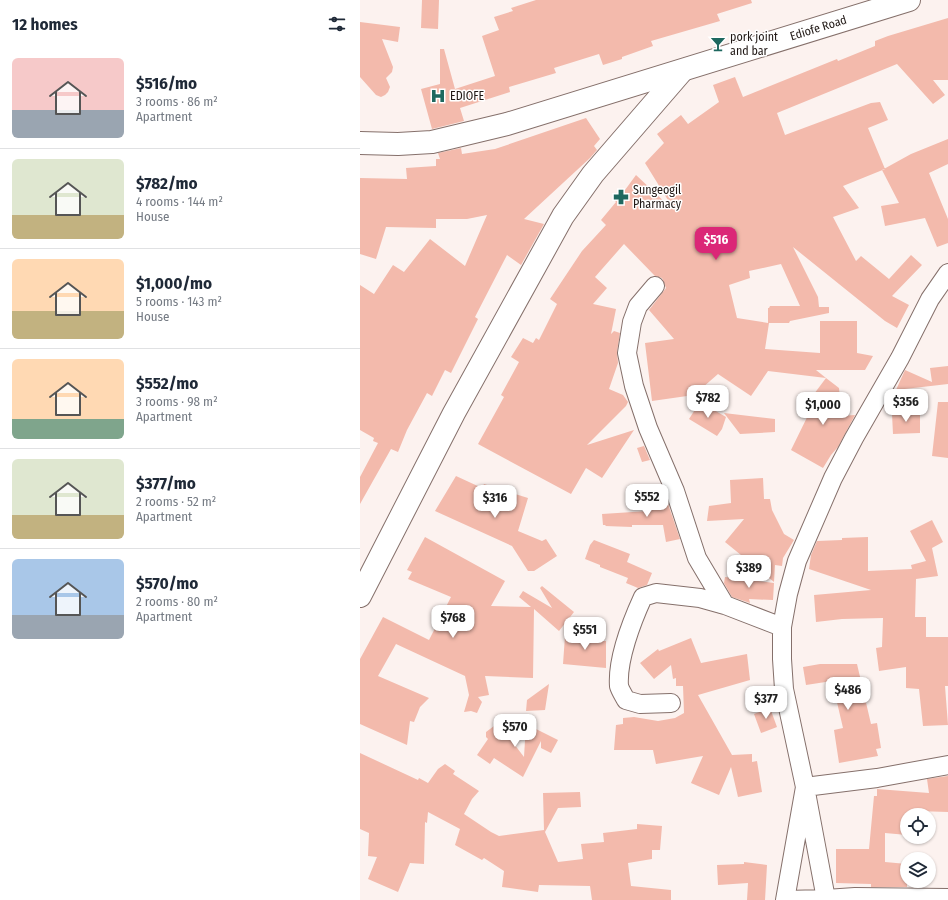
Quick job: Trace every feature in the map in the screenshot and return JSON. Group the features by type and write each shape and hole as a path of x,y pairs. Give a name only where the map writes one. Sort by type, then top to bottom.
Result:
{"street":[{"name":"Ediofe Road","path":"360,143 398,144 432,142 507,124 909,0"},
{"path":"360,596 454,413 563,216 593,174 682,71"},
{"path":"826,899 805,787 784,689 782,627 788,594 797,561 833,478 900,358 930,300 948,273"},
{"path":"655,286 638,306 632,322 627,354 634,386 648,428 675,491 697,558 725,605"},
{"path":"672,703 640,704 626,700 619,687 621,659 636,613 643,597 656,593 700,598 725,605 782,627"},
{"path":"805,787 877,778 948,765"},
{"path":"805,787 785,900 855,897 948,898"}],"building":[{"path":"422,0 439,0 438,29 421,28"},
{"path":"536,0 751,0 752,3 717,14 720,21 651,41 653,46 622,57 622,59 603,65 599,54 554,68 556,73 509,87 510,92 460,108 464,121 432,129 421,89 440,84 440,49 444,49 455,89 495,76 482,36 499,30 494,17 513,11 511,8"},
{"path":"948,18 948,80 933,80 945,95 933,104 897,64 777,113 785,135 871,103 880,102 888,120 868,128 885,169 843,186 859,208 833,217 856,261 861,256 889,279 911,255 922,265 892,296 909,305 897,328 885,321 793,247 818,297 819,307 829,307 829,313 790,321 789,323 769,323 765,349 820,353 820,321 857,321 857,353 873,356 865,370 816,370 826,378 768,371 751,396 718,374 694,395 652,401 645,343 674,339 649,310 666,288 662,278 655,276 624,244 595,277 607,288 593,304 616,309 611,334 614,331 620,333 617,352 618,363 609,389 623,395 628,402 626,406 587,445 634,430 602,478 586,468 571,494 478,444 504,397 501,395 519,362 511,357 523,338 533,343 536,338 539,340 557,304 550,299 582,251 606,225 601,220 616,202 614,200 625,190 636,175 669,206 671,205 645,163 664,143 657,134 681,115 688,124 719,102 713,85 735,77 743,97 837,59 838,61 875,46 875,41","holes":["781,264 800,306 770,306 768,308 768,323 737,318 729,285 750,278 749,271"]},
{"path":"360,22 400,27 398,42 382,39 393,67 392,72 386,78 390,87 388,92 381,97 376,95 360,77"},
{"path":"586,118 600,139 594,146 597,150 524,219 544,224 521,265 507,255 475,317 478,319 451,373 445,370 432,396 427,393 407,430 398,452 391,449 360,504 360,477 378,443 373,441 374,438 360,430 360,285 374,294 393,265 404,272 430,239 465,266 487,215 467,219 436,219 436,228 386,227 376,259 360,254 360,178 407,179 406,168 436,166 436,159 440,159 438,153 461,148 462,154 495,149"},
{"path":"948,139 948,164 929,173 948,219 948,243 937,247 925,218 885,226 881,206 899,203 882,170 911,154"},
{"path":"948,366 948,384 896,390 905,370 932,382 930,368"},
{"path":"826,378 839,388 840,399 837,402 840,403 841,416 855,415 838,447 823,468 791,450 817,397 814,394"},
{"path":"700,402 726,417 722,429 717,436 689,419"},
{"path":"938,402 948,402 948,458 932,456"},
{"path":"724,413 775,419 775,432 740,434"},
{"path":"920,413 920,433 893,434 892,414"},
{"path":"644,446 650,460 642,462 637,448"},
{"path":"456,476 482,488 484,484 528,498 518,531 542,541 546,539 557,556 534,571 528,571 512,546 435,511"},
{"path":"763,478 764,499 770,499 772,510 784,534 794,540 783,558 782,566 775,565 774,582 725,542 744,519 707,521 709,506 731,503 730,480"},
{"path":"663,489 680,539 666,542 663,525 632,525 632,527 603,525 602,514 648,511 648,505 659,505 657,491"},
{"path":"932,520 943,542 932,548 938,576 916,579 915,617 926,617 926,637 948,637 948,686 945,686 948,725 923,726 919,689 906,688 906,667 879,671 876,648 882,647 883,618 842,619 816,622 814,595 871,590 809,569 811,555 817,541 868,537 868,571 912,569 911,565 926,561 910,531"},
{"path":"425,537 505,581 491,606 531,607 519,597 523,591 552,608 540,588 542,586 574,612 559,631 534,609 533,678 485,676 489,695 478,697 482,702 477,713 471,711 464,712 469,695 465,676 396,644 378,676 429,698 420,707 414,722 410,721 407,745 360,724 360,659 383,617 429,640 451,597 408,579 412,572 407,570"},
{"path":"594,540 630,554 627,562 652,573 647,585 638,588 626,583 628,578 600,567 600,565 585,559 590,545"},
{"path":"725,577 774,583 773,600 749,599 750,603 732,597 724,583"},
{"path":"585,633 585,638 603,638 603,641 606,641 606,668 563,664 565,636"},
{"path":"691,638 701,663 747,654 750,680 698,695 732,755 752,754 752,762 757,761 762,792 738,797 731,767 719,795 691,783 703,756 656,764 653,750 614,750 616,725 623,724 623,718 634,717 658,721 675,718 684,713 683,686 676,686 676,678 673,679 671,665 654,679 640,663 658,649 659,651"},
{"path":"820,664 857,664 871,724 877,723 881,748 876,749 878,756 839,763 834,730 843,728 832,681 806,685 803,667"},
{"path":"549,684 545,710 526,711 527,700"},
{"path":"770,708 777,727 761,733 754,714"},
{"path":"498,723 524,757 526,724 558,740 551,753 541,748 541,741 523,777 494,758 490,764 477,755 488,739 486,737 486,732"},
{"path":"360,753 418,780 419,778 428,783 438,769 445,764 455,771 453,774 479,791 472,799 464,814 499,836 544,830 543,793 580,792 581,807 558,808 545,832 558,862 583,859 581,844 604,842 603,833 637,829 637,824 662,826 660,850 652,850 652,859 628,863 631,886 671,890 671,900 592,900 590,886 539,885 538,892 502,887 504,871 484,858 482,860 455,845 460,829 428,812 427,823 425,822 424,864 410,863 398,892 368,879 377,857 368,856 369,833 360,829"},
{"path":"948,776 948,812 936,812 936,808 900,808 900,834 885,833 885,862 900,863 900,887 871,887 871,884 836,883 836,849 869,849 874,796 877,796 877,789 929,793 927,779"},
{"path":"744,862 767,865 765,900 747,900 748,883 718,885 717,865 744,864"}],"place":[{"name":"pork joint and bar","path":"718,44"},
{"name":"EDIOFE","path":"438,96"},
{"name":"Sungeogil Pharmacy","path":"621,197"}]}
